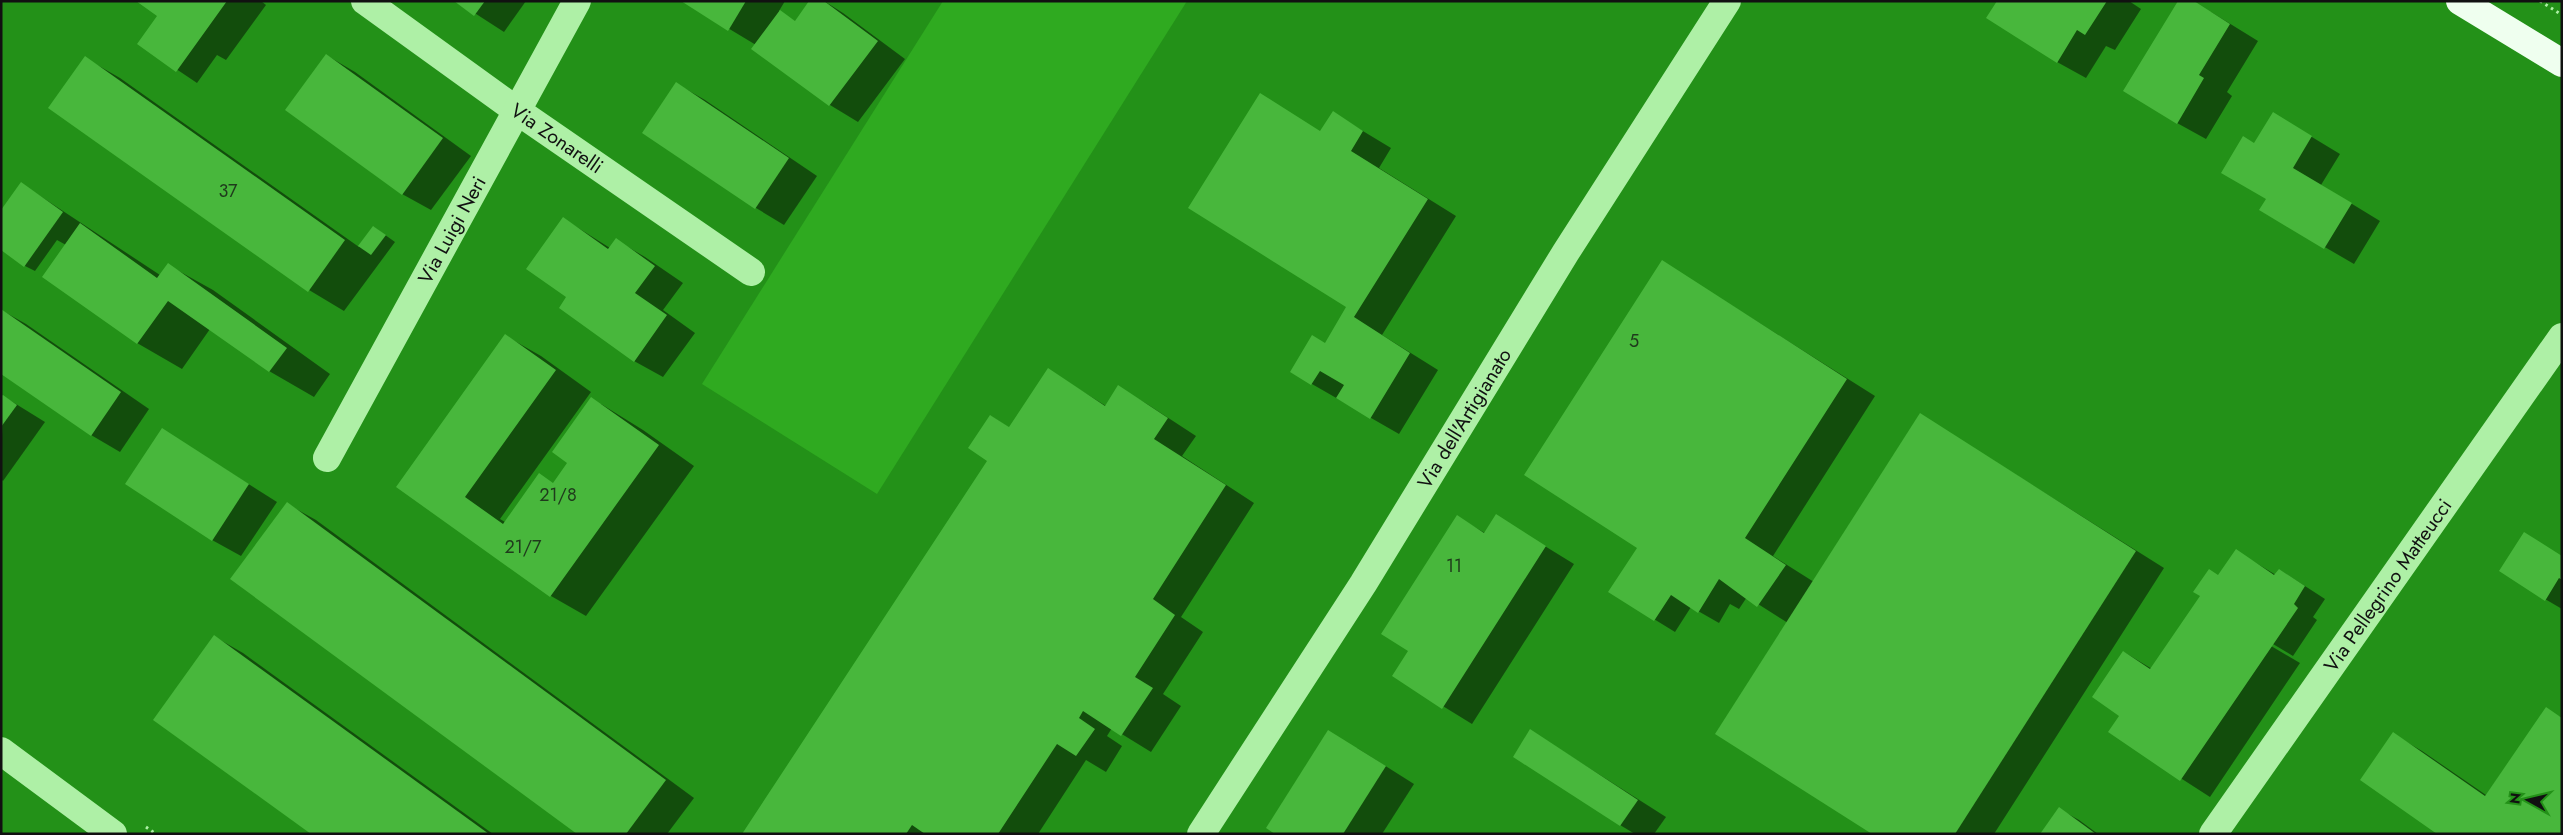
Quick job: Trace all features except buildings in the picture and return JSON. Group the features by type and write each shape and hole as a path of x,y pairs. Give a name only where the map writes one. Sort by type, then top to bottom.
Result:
{"main road":[{"path":"2460,1 2562,63"}],"street":[{"name":"Via Zonarelli","path":"365,1 516,110 751,272"},
{"name":"Via Luigi Neri","path":"327,458 577,1"},
{"name":"Via dell'Artigianato","path":"1200,834 1363,584 1566,252 1727,1"},
{"name":"Via Pellegrino Matteucci","path":"2213,834 2562,337"},
{"path":"1,751 113,834"}],"path":[{"path":"2540,1 2562,14"}],"green space":[{"path":"943,1 1187,1 877,494 702,384"}]}
